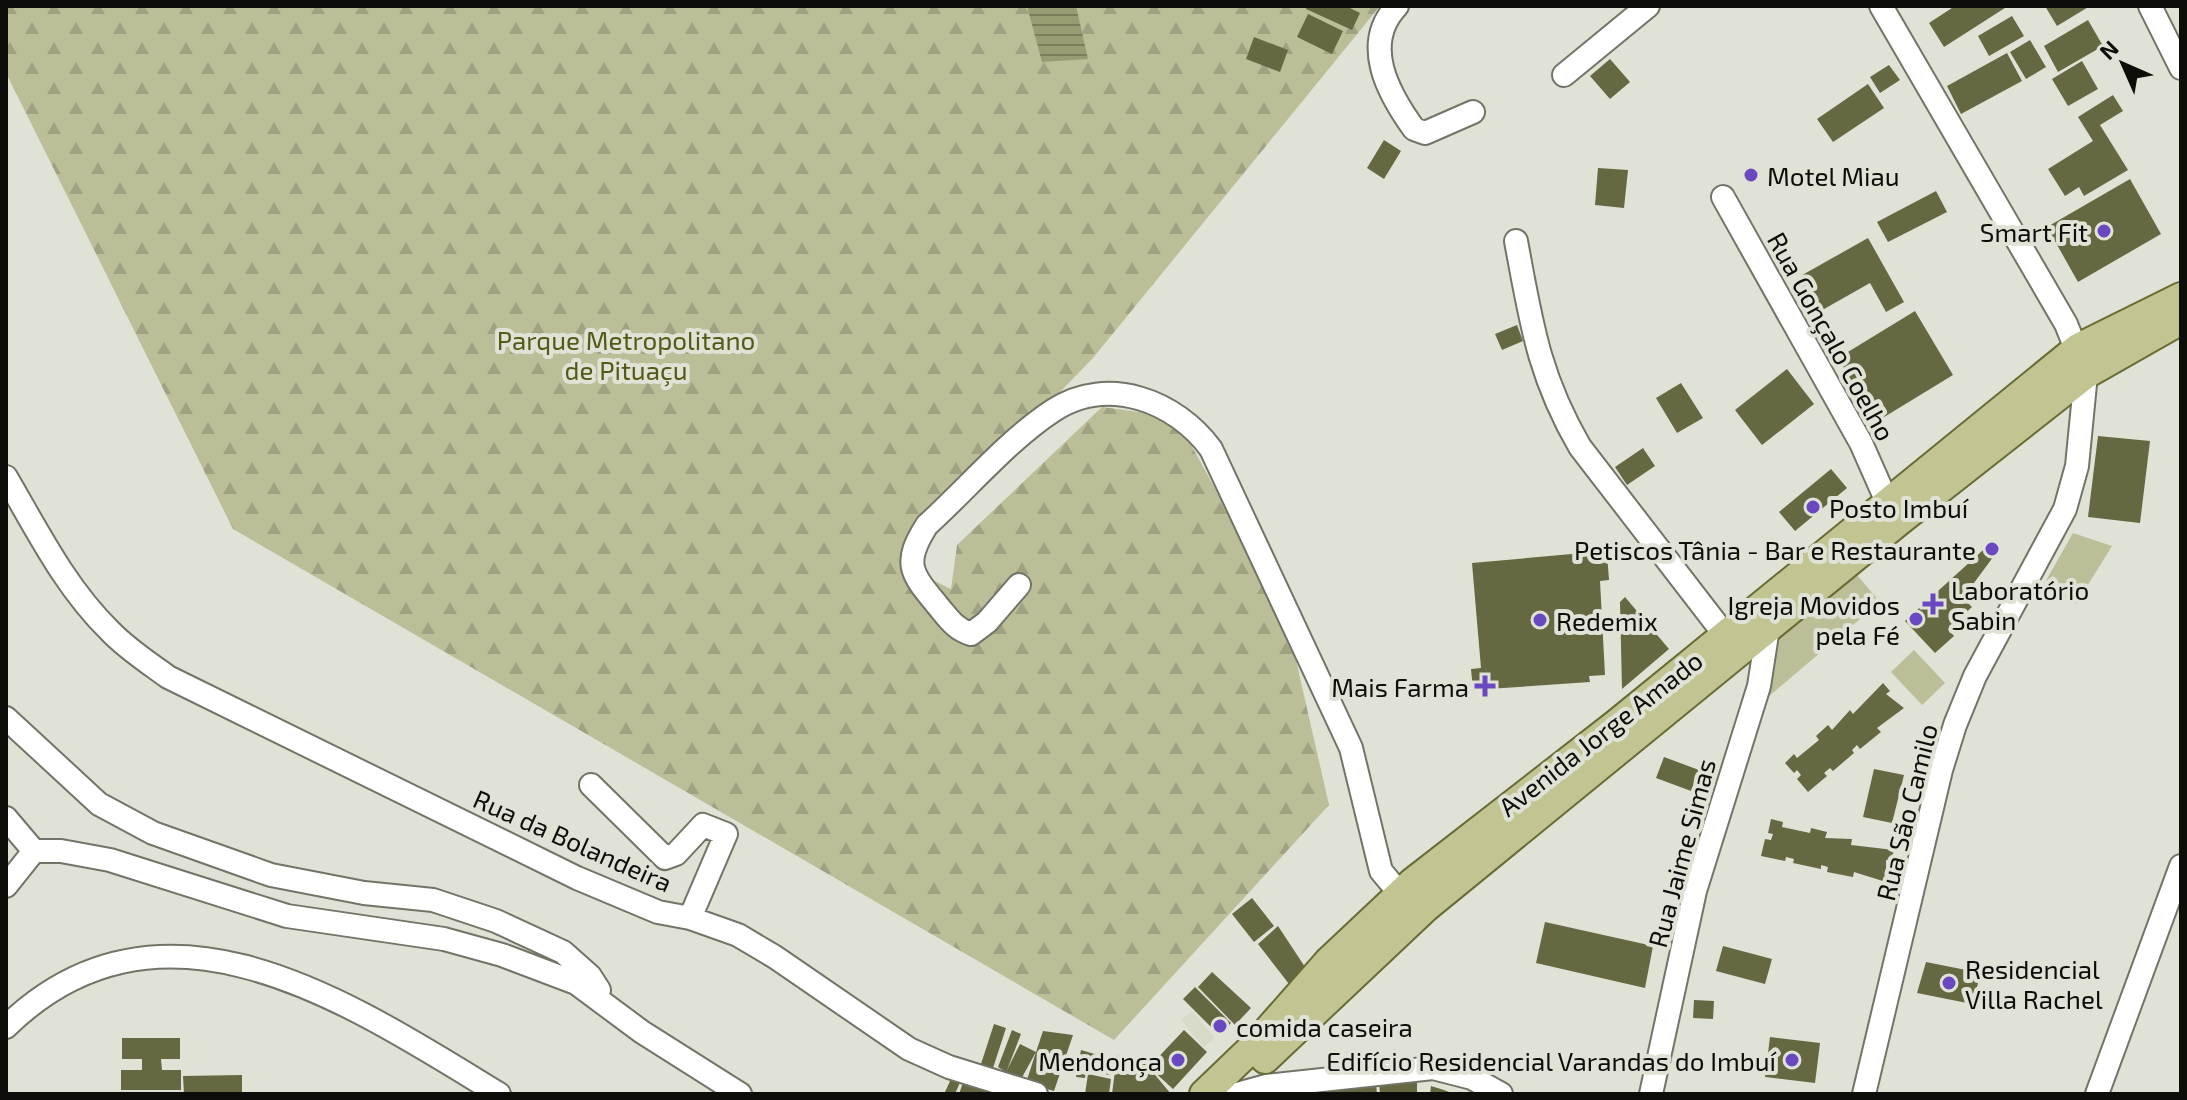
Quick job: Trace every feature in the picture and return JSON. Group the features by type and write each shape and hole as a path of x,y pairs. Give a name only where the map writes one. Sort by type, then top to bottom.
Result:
{"main road":[{"name":"Avenida Jorge Amado","path":"1231,1094 1328,962 1425,908 1768,628 1994,430 2082,361 2181,297"},
{"name":"Avenida Jorge Amado","path":"2082,361 2181,320"},
{"name":"Avenida Jorge Amado","path":"1380,931 1494,816 1725,635 1885,496 1994,430"},
{"path":"1380,931 1368,911 1386,877 1447,831 1494,816"},
{"name":"Avenida Jorge Amado","path":"1204,1094 1260,1052"}],"street":[{"path":"1397,6 1387,16 1376,48 1385,77 1414,129 1425,133 1473,112"},
{"path":"1564,75 1648,6"},
{"path":"1881,6 2082,361"},
{"path":"2150,6 2181,68"},
{"name":"Rua Gonçalo Coelho","path":"1723,197 1861,443 1885,496"},
{"path":"1516,241 1536,348 1560,414 1580,447 1725,635"},
{"name":"Rua São Camilo","path":"1864,1094 1945,755 1975,676 2065,509 2077,466 2082,361"},
{"path":"1019,585 971,634 958,630 912,575 912,549 927,525 1055,409 1090,397 1117,394 1148,399 1184,419 1211,449 1351,748 1386,877"},
{"name":"Rua da Bolandeira","path":"6,477 54,560 85,605 112,634 168,677 577,878 658,912 690,918 738,935 909,1049 949,1067 1036,1094"},
{"name":"Rua Jaime Simas","path":"1651,1094 1695,891 1759,686 1768,628"},
{"path":"6,718 73,782 108,809 153,833 271,875 364,893 433,900 496,921 563,952 590,976 605,1002"},
{"path":"591,785 665,858 676,854 703,825 726,834 690,918"},
{"path":"6,818 34,851 61,851 110,860 264,910 458,942 549,972 576,983 642,1032 740,1094"},
{"path":"6,886 34,851"},
{"path":"2097,1094 2181,866"},
{"path":"264,910 271,875"},
{"path":"6,1027 62,982 98,965 134,957 204,957 284,980 356,1012 499,1094"},
{"path":"1237,1094 1266,1086 1433,1068 1472,1078 1501,1094"}],"shaded area":[{"path":"1027,6 1076,6 1088,59 1042,62"},
{"path":"1192,1011 1215,1038 1204,1047 1181,1020"}],"green space":[{"name":"Parque Metropolitano de Pituaçu","path":"6,6 1380,6 1093,358 927,529 922,575 951,589 957,545 1102,407 1176,417 1287,621 1329,805 1114,1040 233,529 6,73"},
{"path":"2073,533 2112,546 2076,604 2043,586"},
{"path":"1857,575 1880,602 1761,703 1772,645"},
{"path":"1914,650 1945,683 1922,705 1891,672"}],"building":[{"path":"1307,6 1346,6 1360,13 1352,30 1306,9"},
{"path":"1955,6 2008,6 1944,47 1929,23"},
{"path":"2045,6 2090,6 2057,26"},
{"path":"1308,14 1343,31 1332,54 1297,37"},
{"path":"2012,16 2024,36 1989,56 1978,36"},
{"path":"2088,20 2103,46 2058,72 2044,46"},
{"path":"1254,37 1288,50 1280,72 1246,59"},
{"path":"2030,40 2046,67 2026,79 2010,52"},
{"path":"2007,53 2022,81 1961,114 1947,86"},
{"path":"1610,59 1630,82 1610,99 1590,76"},
{"path":"2082,61 2098,89 2068,106 2052,79"},
{"path":"1889,65 1900,80 1880,93 1870,77"},
{"path":"1868,84 1884,108 1833,142 1817,119"},
{"path":"2113,95 2123,111 2100,125 2128,170 2084,196 2079,187 2065,196 2048,169 2093,141 2078,117"},
{"path":"1384,140 1401,151 1384,179 1367,168"},
{"path":"1598,168 1628,170 1624,208 1595,205"},
{"name":"Smart Fit","path":"2130,179 2161,234 2078,282 2047,227"},
{"path":"1936,191 1947,212 1888,242 1877,222"},
{"path":"1868,238 1904,302 1886,312 1870,283 1817,313 1797,278"},
{"path":"1915,311 1953,375 1876,422 1838,358"},
{"path":"1517,325 1523,341 1502,350 1495,334"},
{"path":"1787,369 1814,404 1762,445 1735,410"},
{"path":"1681,383 1703,418 1677,433 1656,398"},
{"path":"2098,436 2150,441 2140,523 2088,517"},
{"path":"1643,448 1655,466 1627,485 1615,467"},
{"path":"1831,469 1847,488 1795,531 1779,512"},
{"path":"1993,541 1999,549 1971,587 1974,591 1965,600 1972,607 1948,629 1954,636 1935,653 1905,621"},
{"name":"Redemix","path":"1607,553 1609,580 1600,581 1605,675 1589,676 1590,682 1473,690 1471,669 1481,668 1472,563"},
{"path":"1625,597 1669,649 1622,689 1620,602"},
{"path":"1883,683 1890,691 1886,694 1904,708 1877,728 1881,732 1860,749 1857,745 1852,750 1854,753 1833,771 1830,768 1824,773 1827,776 1808,792 1797,779 1801,775 1797,770 1794,773 1785,763 1794,754 1797,758 1819,740 1816,736 1828,725 1832,730 1850,710 1853,714"},
{"path":"1664,757 1699,770 1691,791 1656,778"},
{"path":"1874,769 1904,775 1892,823 1863,817"},
{"path":"1771,819 1783,822 1782,827 1810,833 1811,828 1827,832 1825,838 1852,839 1851,845 1894,850 1891,861 1886,860 1886,882 1854,872 1853,877 1827,872 1828,867 1821,865 1821,869 1793,863 1794,859 1786,857 1785,861 1761,856 1765,839 1771,840 1773,834 1768,833"},
{"path":"1252,898 1274,926 1254,942 1232,914"},
{"path":"1545,922 1653,946 1645,988 1536,963"},
{"path":"1278,926 1307,970 1289,984 1258,944"},
{"path":"1723,946 1772,959 1765,984 1716,971"},
{"name":"Residencial Villa Rachel","path":"1926,962 1981,973 1972,1004 1917,993"},
{"path":"1212,972 1251,1008 1235,1025 1198,987"},
{"path":"1195,987 1231,1023 1219,1035 1183,999"},
{"path":"1694,1000 1714,1001 1713,1019 1693,1018"},
{"path":"994,1024 1006,1028 993,1068 981,1064"},
{"path":"1012,1030 1021,1034 1007,1070 1020,1044 1036,1052 1020,1081 998,1067"},
{"name":"Mendonça","path":"1184,1030 1207,1052 1173,1089 1149,1067"},
{"path":"1043,1031 1073,1035 1054,1091 1026,1083"},
{"name":"Edifício Residencial Varandas do Imbuí","path":"1770,1037 1820,1043 1815,1083 1765,1077"},
{"path":"122,1038 180,1038 180,1059 161,1059 162,1070 181,1070 181,1090 121,1090 121,1070 142,1070 142,1059 122,1059"},
{"path":"1081,1050 1115,1060 1109,1075 1086,1069 1085,1078 1076,1077"},
{"path":"1117,1055 1141,1058 1171,1094 1112,1094"},
{"path":"1088,1074 1111,1079 1109,1094 1085,1094"},
{"path":"242,1075 242,1094 184,1094 183,1076"},
{"path":"952,1077 961,1080 955,1094 944,1094"},
{"path":"965,1077 991,1086 999,1094 959,1094"},
{"path":"1376,1083 1377,1094 1286,1094"},
{"path":"1379,1083 1417,1083 1417,1094 1380,1094"},
{"path":"1431,1086 1444,1090 1454,1094 1430,1094"}],"place":[{"name":"Motel Miau","path":"1751,175"},
{"name":"Smart Fit","path":"2104,231"},
{"name":"Posto Imbuí","path":"1813,507"},
{"name":"Petiscos Tânia - Bar e Restaurante","path":"1992,549"},
{"name":"Laboratório Sabin","path":"1933,604"},
{"name":"Igreja Movidos pela Fé","path":"1916,619"},
{"name":"Redemix","path":"1540,620"},
{"name":"Mais Farma","path":"1485,686"},
{"name":"Residencial Villa Rachel","path":"1949,983"},
{"name":"comida caseira","path":"1220,1026"},
{"name":"Mendonça","path":"1178,1060"},
{"name":"Edifício Residencial Varandas do Imbuí","path":"1792,1060"}]}
